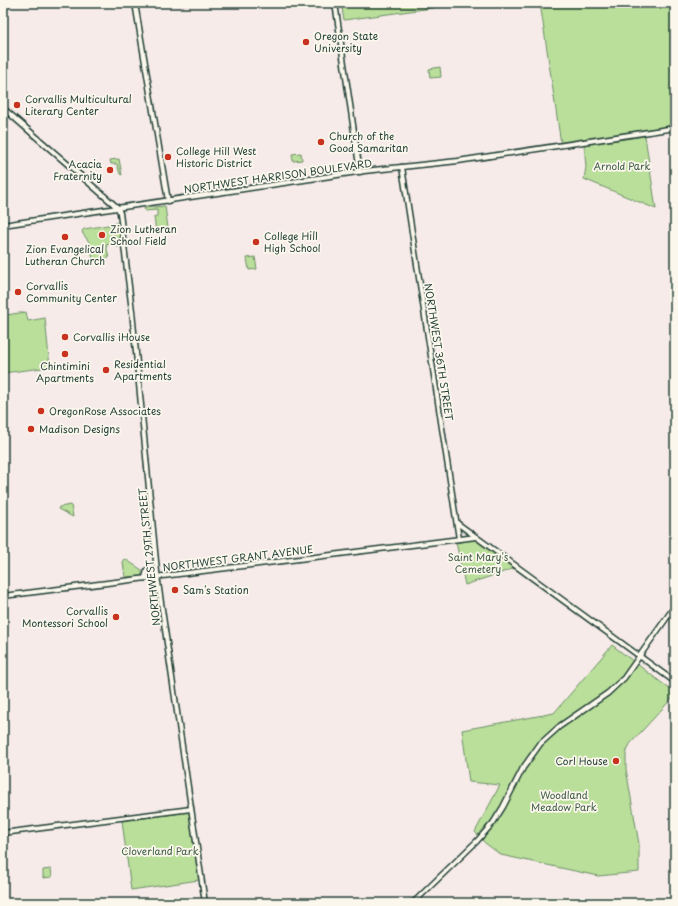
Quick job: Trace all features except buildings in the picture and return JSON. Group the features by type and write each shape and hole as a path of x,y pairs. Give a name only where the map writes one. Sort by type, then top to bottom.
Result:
{"street":[{"path":"135,3 168,201"},
{"path":"335,3 360,172"},
{"path":"3,108 118,208"},
{"name":"NORTHWEST HARRISON BOULEVARD","path":"3,225 360,172 466,160 675,128"},
{"name":"NORTHWEST 36TH STREET","path":"402,167 459,539"},
{"name":"NORTHWEST 29TH STREET","path":"118,208 121,218 126,263 158,576 205,903"},
{"path":"457,523 675,682"},
{"name":"NORTHWEST GRANT AVENUE","path":"3,596 476,537"},
{"path":"145,578 147,570"},
{"path":"413,903 480,838 493,823 507,800 523,768 540,744 560,726 600,699 616,686 628,673 675,606"},
{"path":"3,833 191,809"}],"green space":[{"path":"341,3 469,3 344,20"},
{"path":"540,3 675,3 675,125 561,144"},
{"path":"440,67 441,77 430,78 429,69"},
{"name":"Arnold Park","path":"645,136 656,209 584,179 586,167 584,145"},
{"path":"301,153 302,160 293,161 292,154"},
{"path":"119,159 122,175 120,174 117,164 111,164 110,160"},
{"path":"165,206 168,228 156,230 154,217 157,216 157,210 145,211 144,208"},
{"name":"Zion Lutheran School Field","path":"117,222 122,246 117,247 115,243 106,245 109,258 93,260 90,243 82,231 84,229 114,224"},
{"path":"255,257 257,269 249,270 247,258"},
{"path":"5,309 6,315 26,312 28,321 45,318 50,367 3,373 3,310"},
{"path":"71,505 73,517 58,509 59,507"},
{"name":"Saint Mary's Cemetery","path":"474,539 515,568 465,585 456,542"},
{"path":"125,559 142,570 141,576 125,577 123,562"},
{"name":"Woodland Meadow Park","path":"612,645 675,693 675,695 630,744 626,753 626,769 639,844 639,872 598,876 501,855 485,843 475,832 500,785 469,782 462,730 554,713"},
{"name":"Cloverland Park","path":"189,812 199,880 131,890 122,821"},
{"path":"51,869 52,877 43,878 43,870"}],"place":[{"name":"Oregon State University","path":"306,42"},
{"name":"Corvallis Multicultural Literary Center","path":"17,105"},
{"name":"Church of the Good Samaritan","path":"321,142"},
{"name":"College Hill West Historic District","path":"168,157"},
{"name":"Acacia Fraternity","path":"110,170"},
{"name":"Zion Lutheran School Field","path":"102,235"},
{"name":"Zion Evangelical Lutheran Church","path":"65,237"},
{"name":"College Hill High School","path":"256,242"},
{"name":"Corvallis Community Center","path":"18,292"},
{"name":"Corvallis iHouse","path":"65,337"},
{"name":"Chintimini Apartments","path":"65,354"},
{"name":"Residential Apartments","path":"106,370"},
{"name":"OregonRose Associates","path":"41,411"},
{"name":"Madison Designs","path":"31,429"},
{"name":"Sam's Station","path":"175,590"},
{"name":"Corvallis Montessori School","path":"116,617"},
{"name":"Corl House","path":"616,761"}]}
